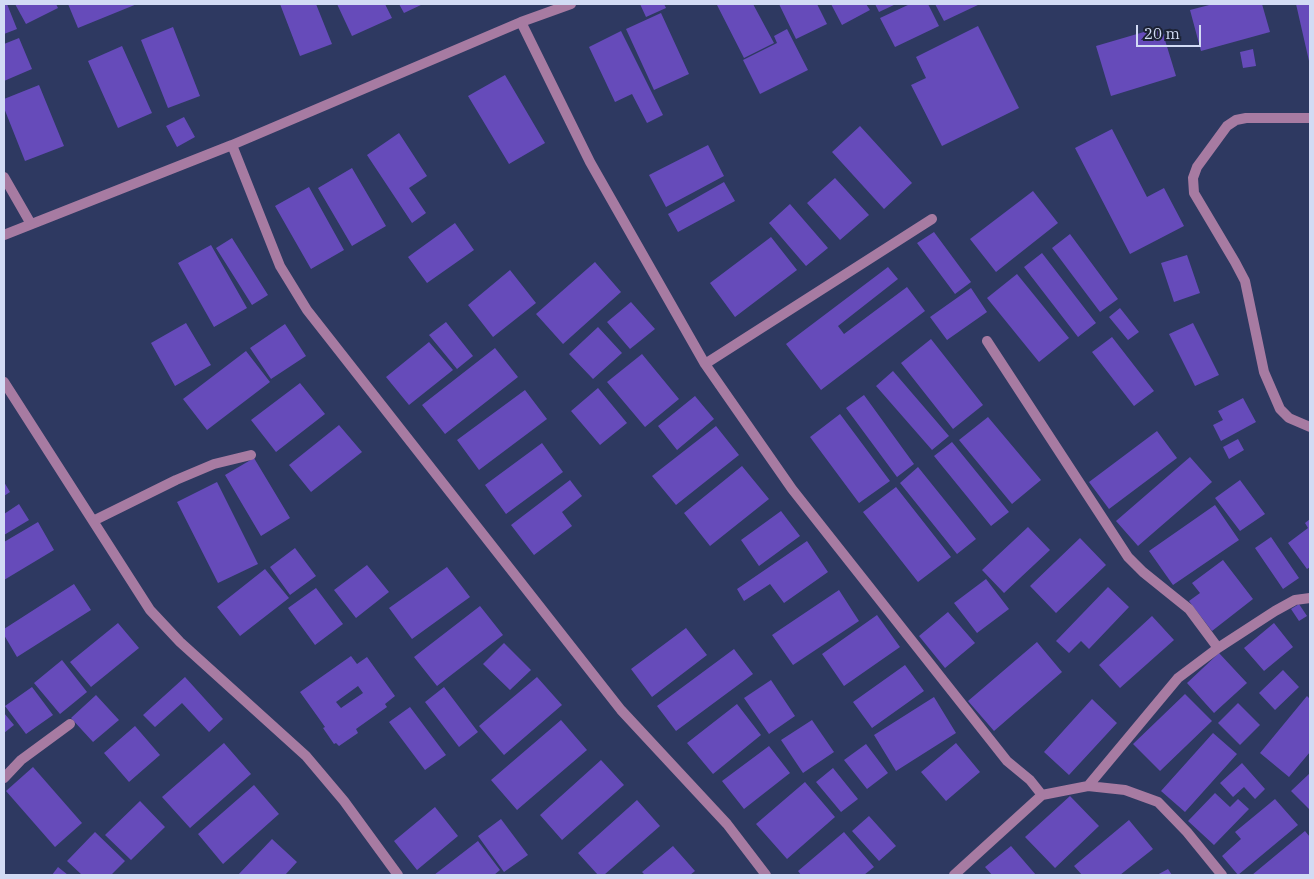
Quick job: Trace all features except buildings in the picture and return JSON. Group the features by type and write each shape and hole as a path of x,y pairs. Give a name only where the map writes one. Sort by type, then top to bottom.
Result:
{"street":[{"path":"4,235 232,144 521,22 571,4"},
{"path":"521,22 590,162 705,364 798,497 1007,762 1030,780 1042,795"},
{"path":"1310,118 1246,118 1236,120 1227,126 1197,167 1193,178 1194,193 1245,281 1264,372 1280,409 1289,418 1310,427"},
{"path":"232,144 280,266 307,310 621,710 727,824 766,875"},
{"path":"4,177 31,224"},
{"path":"705,364 932,219"},
{"path":"987,342 1128,557 1142,572 1189,609 1218,648"},
{"path":"4,382 150,610 180,642 306,756 344,801 398,875"},
{"path":"93,521 176,480 214,464 251,455"},
{"path":"1088,786 1178,678 1218,648 1275,611 1295,600 1310,598"},
{"path":"4,778 21,760 70,724"},
{"path":"954,875 1042,795 1088,786 1126,790 1158,802 1187,832 1222,875"}]}
